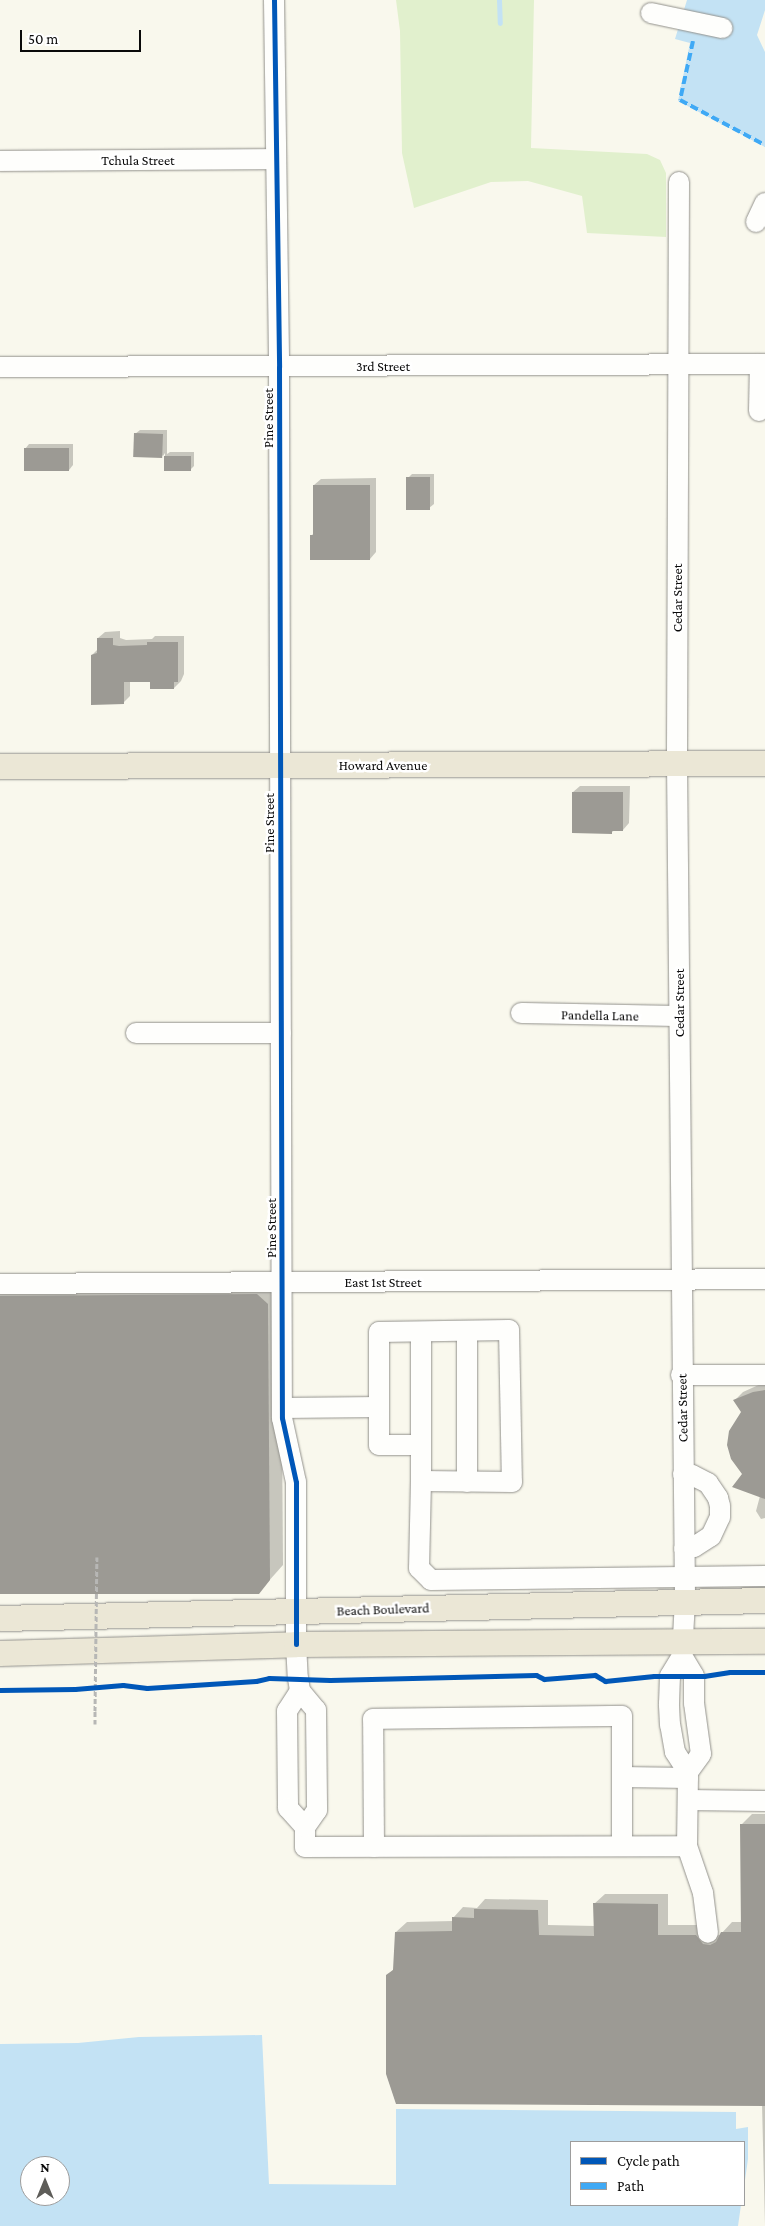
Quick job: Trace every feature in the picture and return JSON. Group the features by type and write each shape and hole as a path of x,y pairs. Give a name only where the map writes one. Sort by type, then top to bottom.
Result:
{"main road":[{"name":"Howard Avenue","path":"0,766 765,763"},
{"name":"Beach Boulevard","path":"0,1618 765,1600"},
{"path":"0,1653 296,1644 683,1649 765,1641"}],"street":[{"name":"Pine Street","path":"274,0 279,367 282,1418 296,1482 296,1644 300,1691"},
{"path":"651,13 722,28"},
{"name":"Tchula Street","path":"0,160 276,159"},
{"name":"Cedar Street","path":"679,182 678,763 680,1280 685,1601 683,1649"},
{"path":"756,222 765,204"},
{"path":"759,411 762,364"},
{"name":"3rd Street","path":"0,367 762,364"},
{"name":"Pandella Lane","path":"521,1012 679,1016"},
{"path":"136,1033 281,1033"},
{"name":"East 1st Street","path":"0,1284 765,1279"},
{"path":"422,1445 380,1445 378,1332 509,1330 512,1482 422,1480"},
{"path":"467,1331 467,1482"},
{"path":"421,1332 422,1480 419,1568 432,1580 765,1576"},
{"path":"681,1375 765,1375"},
{"path":"282,1408 379,1407"},
{"path":"683,1474 692,1475 708,1483 720,1506 720,1517 711,1536 694,1547 684,1549"},
{"path":"683,1649 694,1676 694,1703 701,1754 688,1775"},
{"path":"683,1649 670,1676 670,1725 675,1752 688,1775 687,1846 703,1893 708,1934"},
{"path":"305,1827 288,1808 287,1711 300,1691 316,1710 317,1810 305,1827 305,1847 687,1846"},
{"path":"374,1847 373,1719 622,1716 622,1846"},
{"path":"622,1777 688,1775"},
{"path":"688,1800 765,1801"}],"path":[{"path":"95,1724 97,1557"},
{"path":"84,1688 104,1687"}],"green space":[{"path":"396,0 534,0 531,148 647,154 660,160 666,173 666,237 587,233 582,196 528,181 491,182 414,208 402,153 400,31"}],"water":[{"path":"687,0 765,0 765,10 757,35 765,52 765,147 678,101 690,43 675,39"},
{"path":"262,2035 269,2184 396,2185 396,2109 736,2112 736,2129 748,2127 748,2159 745,2180 745,2141 570,2141 570,2206 741,2206 738,2226 0,2226 0,2044 78,2043 139,2037"}],"building":[{"path":"134,433 163,434 162,458 133,457"},
{"path":"24,448 69,448 69,471 24,471"},
{"path":"164,456 191,456 191,471 164,471"},
{"path":"406,477 430,477 430,510 406,510"},
{"path":"313,485 370,485 370,560 310,560 310,535 313,535"},
{"path":"97,638 113,638 113,645 119,646 147,645 147,642 178,642 178,682 174,682 174,689 150,689 150,682 124,682 124,704 91,705 91,655 97,653"},
{"path":"572,792 623,792 623,831 612,831 612,834 572,833"},
{"path":"257,1294 268,1304 270,1580 259,1594 0,1594 0,1296"},
{"path":"765,1390 765,1499 732,1487 742,1474 731,1459 727,1445 729,1431 741,1412 733,1400 753,1392"},
{"path":"740,1824 765,1824 765,2106 396,2104 386,2074 386,1975 393,1970 395,1932 452,1931 452,1917 474,1918 474,1909 538,1910 539,1935 594,1936 593,1903 658,1904 658,1935 696,1935 703,1944 710,1945 716,1942 721,1932 741,1932"}],"waterway":[{"path":"499,0 500,23"}],"marked path":[{"path":"693,41 680,100 765,145"}],"cycle path":[{"path":"274,0 279,367 282,1418 296,1482 296,1644"},
{"path":"0,1690 75,1689 123,1685 147,1688 256,1681 269,1678 330,1680 536,1675 544,1679 595,1675 605,1681 654,1676 704,1676 730,1672 765,1672"}]}
